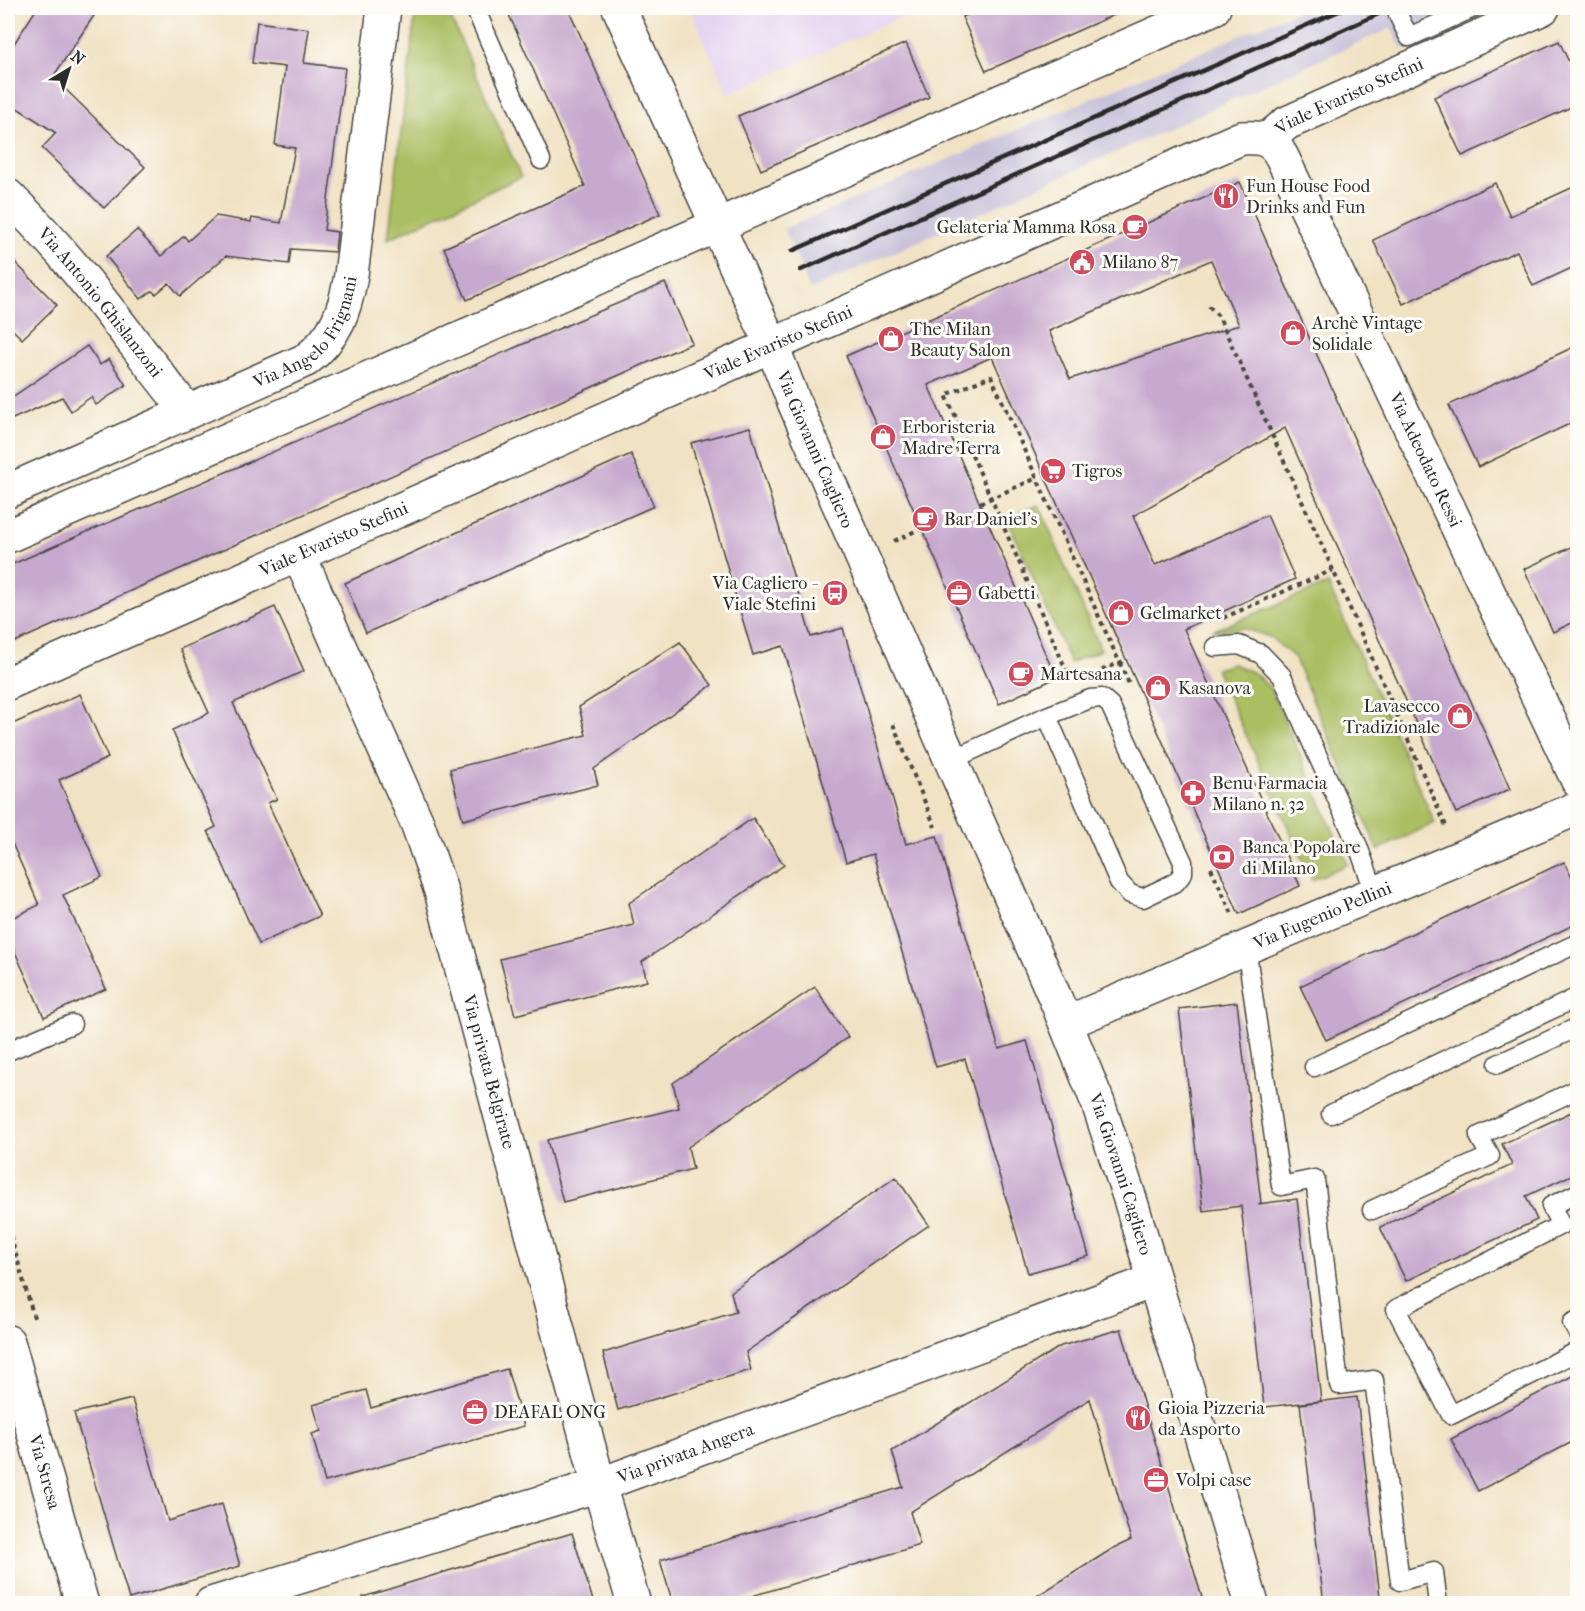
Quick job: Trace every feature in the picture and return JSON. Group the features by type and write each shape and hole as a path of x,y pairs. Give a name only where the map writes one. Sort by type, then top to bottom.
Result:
{"street":[{"name":"Via Angelo Frignani","path":"8,491 306,360 330,337 346,300 351,275 384,8"},
{"name":"Via Giovanni Cagliero","path":"619,8 771,346 1066,1023 1098,1103 1130,1199 1252,1604"},
{"path":"8,536 1214,8"},
{"name":"Viale Evaristo Stefini","path":"8,683 1241,138 1254,137 1270,141 1276,132 1287,123 1543,8"},
{"name":"Via Adeodato Ressi","path":"1270,141 1282,157 1578,781"},
{"name":"Via Antonio Ghislanzoni","path":"8,196 33,220 83,277 188,412"},
{"name":"Via privata Belgirate","path":"299,555 418,825 441,891 598,1485 634,1604"},
{"name":"Via Eugenio Pellini","path":"1066,1023 1240,934 1376,893 1578,808"},
{"name":"Via privata Angera","path":"211,1604 598,1485 1153,1281"},
{"name":"Via Stresa","path":"8,1342 82,1604"}],"lane":[{"path":"475,8 541,160"},
{"path":"1398,15 1409,37 1473,8"},
{"path":"1215,647 1239,645 1261,654 1282,676 1358,846 1376,893"},
{"path":"951,760 1047,716 1090,699 1102,698 1110,705 1183,862 1183,873 1176,882 1143,898 1130,894 1119,882 1047,716"},
{"path":"1240,934 1281,1186 1315,1179 1339,1386 1374,1380 1400,1581 1434,1572 1438,1604"},
{"path":"1314,1067 1578,944"},
{"path":"1330,1114 1578,997"},
{"path":"8,1051 72,1024"},
{"path":"1498,1064 1578,1027"},
{"path":"1372,1210 1490,1156 1479,1136 1578,1089"},
{"path":"1578,1193 1551,1206 1561,1225 1396,1309 1451,1415 1578,1351"},
{"path":"1578,1320 1572,1323 1578,1334"}],"path":[{"path":"1209,306 1219,317 1448,829"},
{"path":"1072,683 946,395 991,376 1134,695"},
{"path":"980,503 1036,478"},
{"path":"894,541 922,528"},
{"path":"1218,620 1333,570"},
{"path":"893,724 935,827"},
{"path":"1207,858 1240,934"}],"shaded area":[{"path":"690,8 922,8 728,94"},
{"path":"1305,8 1494,8 1402,49 1391,28 810,290 784,229"}],"green space":[{"path":"416,8 452,8 451,18 521,177 388,239"},
{"path":"1039,505 1101,650 1070,663 1007,518"},
{"path":"1328,584 1435,823 1378,850 1294,657 1270,637 1242,628 1212,631"},
{"path":"1233,664 1254,673 1271,689 1348,864 1312,880 1216,669"}],"building":[{"path":"37,8 99,8 53,77 145,167 104,208 42,148 56,133 8,102 8,53"},
{"path":"506,8 568,8 660,214 467,300 444,248 585,186"},
{"path":"983,8 1130,8 986,71 962,17"},
{"path":"257,22 309,29 304,63 345,68 324,230 337,232 335,252 291,249 289,264 226,256 180,296 169,283 156,294 152,291 141,299 106,256 137,230 161,256 184,236 188,241 216,216 251,222 252,218 281,223 295,148 275,145 285,67 252,63"},
{"path":"1559,41 1578,81 1578,104 1462,156 1434,97"},
{"path":"906,43 929,97 761,170 738,116"},
{"path":"1240,182 1510,789 1456,813 1285,428 1133,516 1155,565 1267,515 1295,579 1184,629 1300,886 1239,914 992,357 928,385 1056,678 999,704 846,356","holes":["1211,260 1239,325 1070,379 1049,331"]},
{"path":"1495,183 1510,216 1578,185 1578,265 1533,286 1517,251 1403,304 1373,240"},
{"path":"8,255 57,305 22,339 8,325"},
{"path":"665,283 692,343 8,645 8,566"},
{"path":"1578,345 1578,420 1478,467 1449,405"},
{"path":"87,346 100,365 109,359 126,385 96,405 91,397 71,411 62,397 8,421 8,400"},
{"path":"750,427 811,637 843,628 906,844 937,836 999,1049 1027,1041 1089,1256 1028,1273 965,1059 936,1067 873,854 846,862 783,646 753,655 691,443"},
{"path":"631,454 654,506 366,633 345,583"},
{"path":"1578,544 1578,620 1553,632 1524,569"},
{"path":"275,607 304,671 233,703 277,799 268,803 320,916 259,944 208,831 216,827 172,730 209,713 180,649"},
{"path":"680,642 712,685 594,769 598,785 463,820 450,769 586,735 579,707"},
{"path":"80,694 108,758 59,780 102,877 63,895 106,989 44,1017 8,936 8,920 39,905 8,834 8,726"},
{"path":"753,818 784,865 642,962 647,981 515,1015 500,959 634,925 629,903"},
{"path":"1564,862 1578,890 1578,923 1326,1040 1300,986"},
{"path":"815,987 848,1037 688,1147 693,1169 563,1202 547,1140 679,1108 673,1083"},
{"path":"1237,1002 1261,1203 1258,1204 1297,1199 1321,1401 1264,1407 1241,1206 1203,1211 1179,1009"},
{"path":"1578,1109 1578,1172 1526,1196 1537,1220 1406,1281 1380,1227 1512,1165 1502,1144"},
{"path":"896,1177 929,1225 746,1352 751,1370 618,1410 603,1353 736,1312 731,1292"},
{"path":"1121,1329 1204,1604 1024,1604 1112,1549 1131,1540 1090,1399 910,1512 920,1545 726,1604 673,1604 660,1560 903,1487 892,1451 1061,1346"},
{"path":"507,1369 524,1426 325,1482 312,1434 321,1431 313,1405 366,1390 371,1408"},
{"path":"1578,1373 1578,1439 1478,1491 1451,1439"},
{"path":"1357,1397 1380,1597 1324,1604 1300,1404"},
{"path":"132,1399 168,1521 222,1504 240,1566 129,1599 74,1413"},
{"path":"572,1533 594,1604 364,1604 363,1597"}],"railway":[{"path":"792,251 1346,8"},
{"path":"801,270 1392,8"}],"place":[{"name":"Fun House Food Drinks and Fun","path":"1226,196"},
{"name":"Gelateria Mamma Rosa","path":"1135,227"},
{"name":"Milano 87","path":"1082,262"},
{"name":"Archè Vintage Solidale","path":"1293,333"},
{"name":"The Milan Beauty Salon","path":"891,339"},
{"name":"Erboristeria Madre Terra","path":"883,437"},
{"name":"Tigros","path":"1053,471"},
{"name":"Bar Daniel's","path":"925,519"},
{"name":"Via Cagliero - Viale Stefini","path":"835,593"},
{"name":"Gabetti","path":"959,593"},
{"name":"Gelmarket","path":"1121,613"},
{"name":"Martesana","path":"1021,674"},
{"name":"Kasanova","path":"1158,688"},
{"name":"Lavasecco Tradizionale","path":"1460,716"},
{"name":"Benu Farmacia Milano n. 32","path":"1193,793"},
{"name":"Banca Popolare di Milano","path":"1222,857"},
{"name":"DEAFAL ONG","path":"475,1412"},
{"name":"Gioia Pizzeria da Asporto","path":"1138,1418"},
{"name":"Volpi case","path":"1156,1480"}]}
